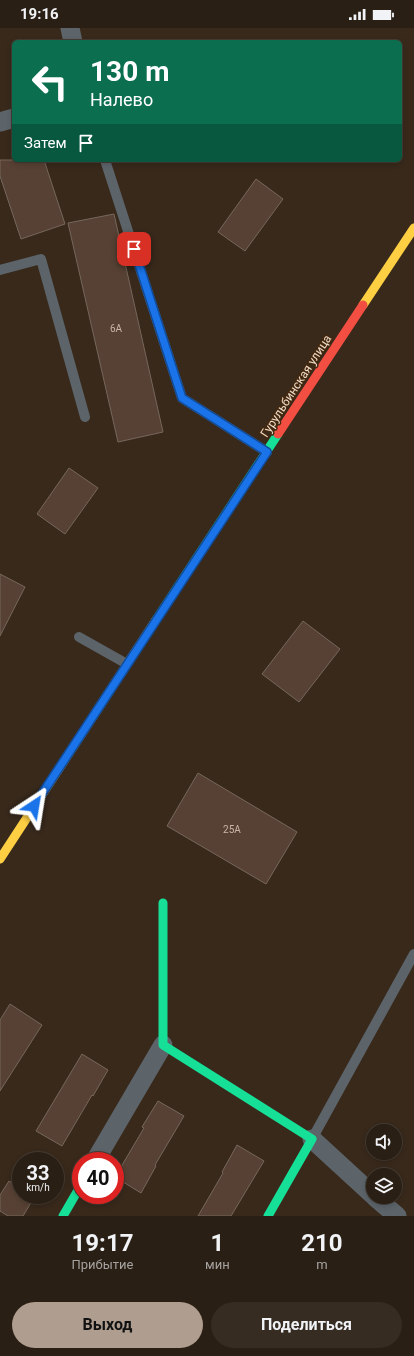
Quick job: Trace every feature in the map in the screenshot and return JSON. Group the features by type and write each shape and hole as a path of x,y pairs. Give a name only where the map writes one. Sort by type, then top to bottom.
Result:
{"street":[{"path":"70,28 73,40"},
{"path":"0,122 12,119"},
{"name":"Гурульбинская улица","path":"0,858 414,228"},
{"path":"100,1152 163,1045 164,903"},
{"path":"163,1045 312,1139 366,1189"},
{"path":"268,1216 312,1139"},
{"path":"63,1216 72,1200"},
{"path":"383,1204 397,1216"}],"lane":[{"path":"106,162 182,398 267,452"},
{"path":"0,270 42,259 85,417"},
{"path":"79,637 127,664"},
{"path":"312,1139 414,954"}],"building":[{"path":"0,160 12,160 12,162 45,162 65,224 21,239 0,176"},
{"path":"256,179 283,199 245,251 218,232"},
{"path":"114,214 163,432 118,442 68,223"},
{"path":"69,468 98,488 65,534 37,514"},
{"path":"0,574 25,587 0,636"},
{"path":"303,621 340,649 299,702 262,674"},
{"path":"198,773 297,832 266,884 167,826"},
{"path":"10,1004 42,1025 0,1091 0,1020"},
{"path":"82,1054 108,1070 62,1146 36,1131"},
{"path":"158,1101 184,1116 155,1165 156,1166 141,1193 124,1183 124,1162 144,1128 142,1127"},
{"path":"237,1145 264,1161 231,1216 198,1216 223,1173 222,1172"},
{"path":"9,1181 12,1183 12,1204 30,1204 23,1216 8,1216 0,1211 0,1195"}],"traffic: fast":[{"path":"156,620 278,434"},
{"path":"163,903 163,1045 312,1139 268,1216"},
{"path":"63,1216 72,1200"}],"traffic: slow":[{"path":"363,305 414,228"},
{"path":"0,859 156,620"}],"traffic: jam":[{"path":"278,434 363,305"}],"route":[{"path":"34,806 267,452 182,398 134,249"}]}
